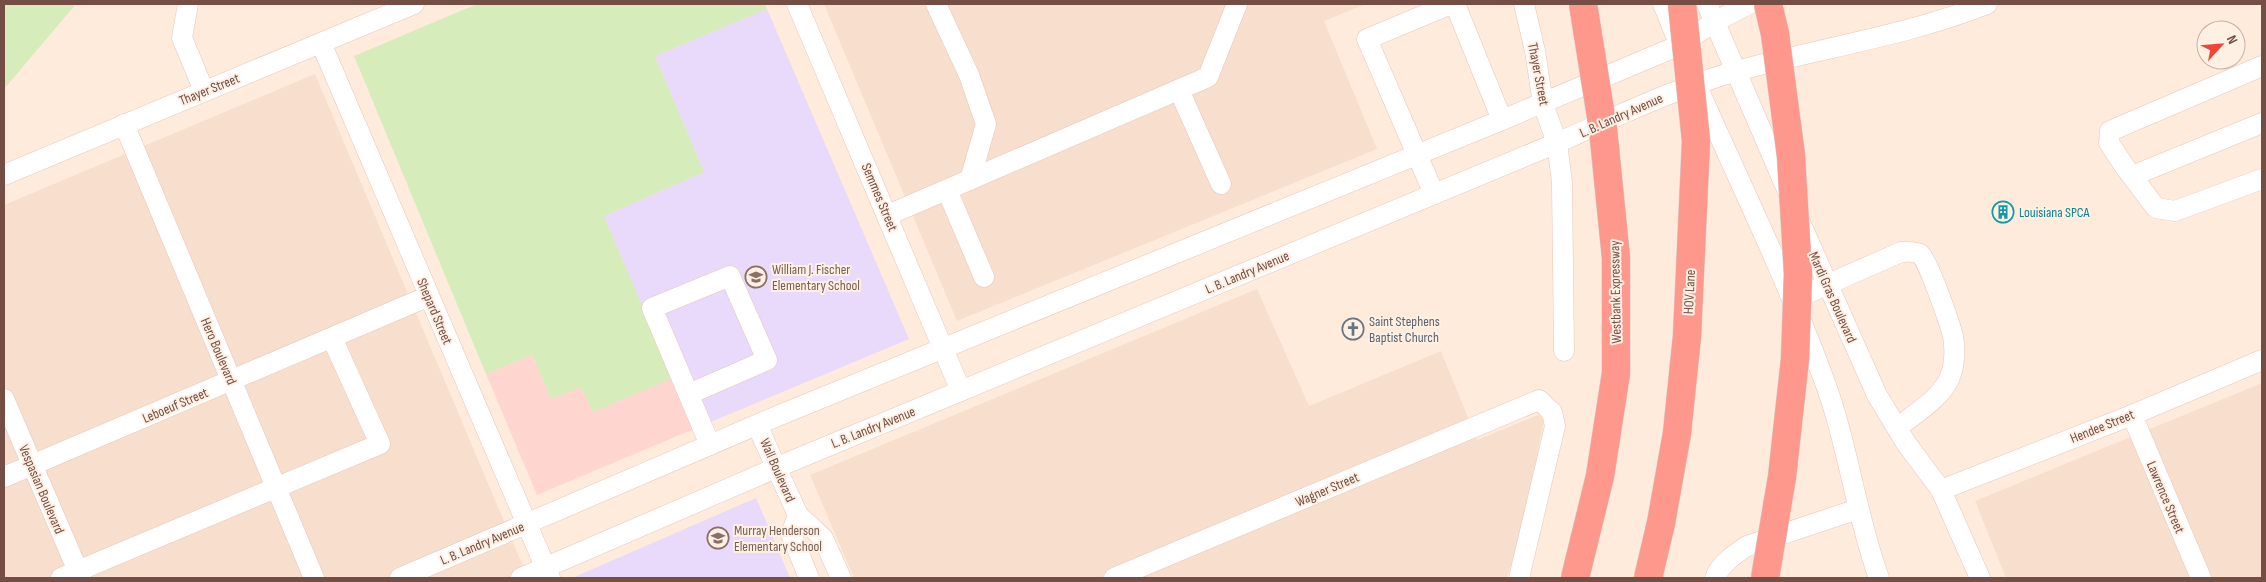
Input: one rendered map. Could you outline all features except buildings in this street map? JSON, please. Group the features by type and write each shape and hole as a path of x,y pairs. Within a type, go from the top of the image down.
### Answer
{"highway":[{"name":"Westbank Expressway","path":"1575,578 1600,476 1616,373 1616,258 1603,130 1583,4"},
{"name":"HOV Lane","path":"1648,578 1661,523 1677,433 1687,326 1696,141 1682,4"},
{"path":"1765,578 1782,477 1795,359 1798,274 1791,156 1768,4"}],"street":[{"path":"188,4 182,38 204,91"},
{"name":"Thayer Street","path":"4,175 414,4"},
{"name":"Semmes Street","path":"796,4 961,391"},
{"path":"936,4 969,75 986,124 970,180"},
{"path":"888,216 1208,77 1237,4"},
{"path":"1434,194 1367,39 1453,4 1502,120"},
{"name":"Thayer Street","path":"1524,4 1543,104 1557,143 1562,182 1564,351"},
{"path":"1663,4 1696,84 1792,300 1823,378 1845,446 1858,509 1879,578"},
{"name":"L. B. Landry Avenue","path":"400,578 757,425 1543,104 1680,46 1710,13 1749,4"},
{"name":"L. B. Landry Avenue","path":"521,578 548,573 777,467 1696,84 1797,55 1910,30 1987,4"},
{"name":"Mardi Gras Boulevard","path":"1710,13 1877,395 1897,428 1941,490 1980,578"},
{"name":"Shepard Street","path":"321,43 548,573"},
{"path":"2262,66 2110,131 2109,143 2156,208 2175,211 2262,179"},
{"path":"1179,90 1221,184"},
{"path":"2132,176 2262,123"},
{"name":"Hero Boulevard","path":"124,124 314,578"},
{"path":"947,190 984,277"},
{"path":"1792,300 1901,252 1911,251 1920,254 1928,265 1953,336 1954,358 1951,375 1941,392 1897,428"},
{"path":"689,394 767,360 730,276 652,308 710,445"},
{"name":"Leboeuf Street","path":"4,477 429,296"},
{"path":"73,576 380,444 332,338"},
{"name":"Hendee Street","path":"1941,490 2132,415 2262,360"},
{"name":"Vespasian Boulevard","path":"4,399 32,465 73,576"},
{"name":"Wagner Street","path":"1114,578 1539,400 1552,412 1555,426 1519,578"},
{"name":"Lawrence Street","path":"2132,415 2201,578"},
{"name":"Wall Boulevard","path":"757,425 798,514 823,538 841,578"},
{"path":"1715,578 1731,557 1747,546 1780,533 1858,509"},
{"name":"Wall Boulevard","path":"798,514 791,534 810,578"}],"shaded area":[{"path":"824,4 1366,4 1324,21 1377,149 957,321"},
{"name":"William J. Fischer Elementary School","path":"767,9 909,339 694,429 604,216 704,172 655,56"},
{"path":"315,74 528,578 4,578 4,205"},
{"path":"1257,289 1309,406 1441,351 1477,440 1538,415 1544,420 1522,530 1507,578 854,578 810,475"},
{"path":"532,355 551,399 581,386 673,378 694,429 537,495 486,374"},
{"path":"2262,383 2262,578 2006,578 1975,501"},
{"name":"Murray Henderson Elementary School","path":"756,498 790,578 572,578"}],"green space":[{"path":"4,4 76,4 4,89"},
{"path":"477,4 765,4 767,9 655,56 704,172 604,216 673,378 593,412 581,387 551,399 532,355 486,374 354,56"}],"place":[{"name":"Louisiana SPCA","path":"2003,212"},
{"name":"William J. Fischer Elementary School","path":"756,277"},
{"name":"Saint Stephens Baptist Church","path":"1353,329"},
{"name":"Murray Henderson Elementary School","path":"718,538"}]}
